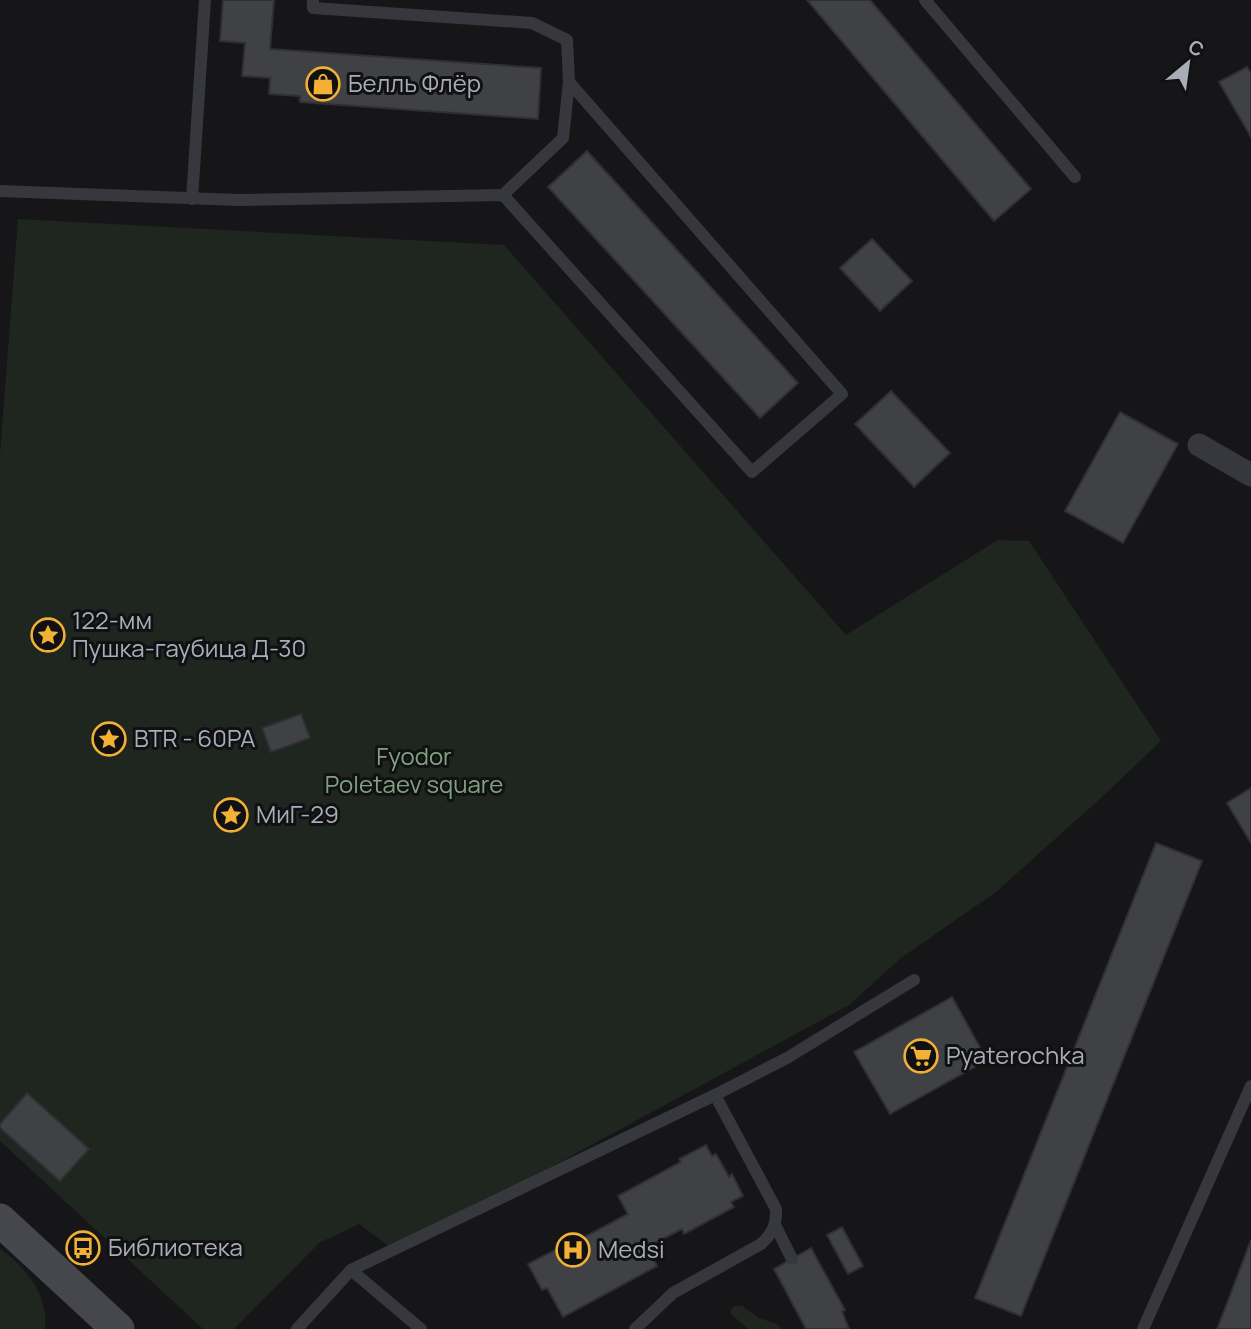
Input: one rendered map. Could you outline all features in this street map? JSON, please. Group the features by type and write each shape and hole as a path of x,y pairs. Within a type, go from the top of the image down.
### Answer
{"main road":[{"path":"0,1220 107,1325"}],"street":[{"path":"1199,445 1251,475"}],"lane":[{"path":"192,199 205,0"},
{"path":"0,191 239,200 503,195 563,138 569,82 567,40 532,23 313,8 313,0"},
{"path":"925,0 1075,177"},
{"path":"503,195 752,472 842,394 569,82"},
{"path":"297,1329 351,1270 715,1096 788,1058 914,981"},
{"path":"1143,1329 1251,1086"},
{"path":"635,1329 663,1301 682,1287 761,1244 775,1226 776,1209 715,1096"},
{"path":"775,1226 792,1259"},
{"path":"351,1270 421,1329"}],"green space":[{"name":"Fyodor Poletaev square","path":"18,219 504,245 846,635 998,540 1029,541 1161,741 996,892 901,958 849,1005 396,1251 359,1224 319,1243 234,1329 203,1329 0,1141 0,454"},
{"path":"0,1249 19,1264 34,1283 43,1305 45,1329 0,1329"},
{"path":"742,1306 782,1329 748,1329 731,1314 731,1309"}],"building":[{"path":"223,0 274,0 270,49 541,68 538,119 300,102 300,96 269,94 270,78 242,76 245,43 220,41"},
{"path":"807,0 870,0 1031,189 994,221"},
{"path":"1247,67 1251,73 1251,137 1219,82"},
{"path":"587,151 798,383 760,418 548,187"},
{"path":"872,239 912,281 880,311 840,268"},
{"path":"891,391 950,453 914,487 855,424"},
{"path":"1120,412 1178,444 1123,543 1065,511"},
{"path":"301,714 310,738 271,752 262,728"},
{"path":"1251,788 1251,843 1227,803"},
{"path":"1156,843 1202,861 1021,1316 975,1298"},
{"name":"Pyaterochka","path":"952,997 987,1060 890,1114 854,1052"},
{"path":"27,1093 89,1149 60,1181 0,1128 0,1124"},
{"path":"706,1145 712,1156 716,1154 729,1177 732,1174 743,1196 731,1202 734,1207 684,1234 682,1229 647,1247 657,1266 563,1317 547,1288 542,1290 528,1264 628,1214 618,1196 681,1162 679,1159"},
{"path":"842,1227 863,1266 848,1274 827,1235"},
{"path":"1251,1240 1251,1329 1217,1329 1226,1306"},
{"path":"811,1248 845,1310 842,1311 849,1329 806,1329 774,1269"}],"place":[{"name":"Белль Флёр","path":"323,84"},
{"name":"122-мм Пушка-гаубица Д-30","path":"48,635"},
{"name":"BTR - 60PA","path":"109,739"},
{"name":"МиГ-29","path":"231,815"},
{"name":"Pyaterochka","path":"921,1056"},
{"name":"Библиотека","path":"83,1248"},
{"name":"Medsi","path":"573,1250"}]}
